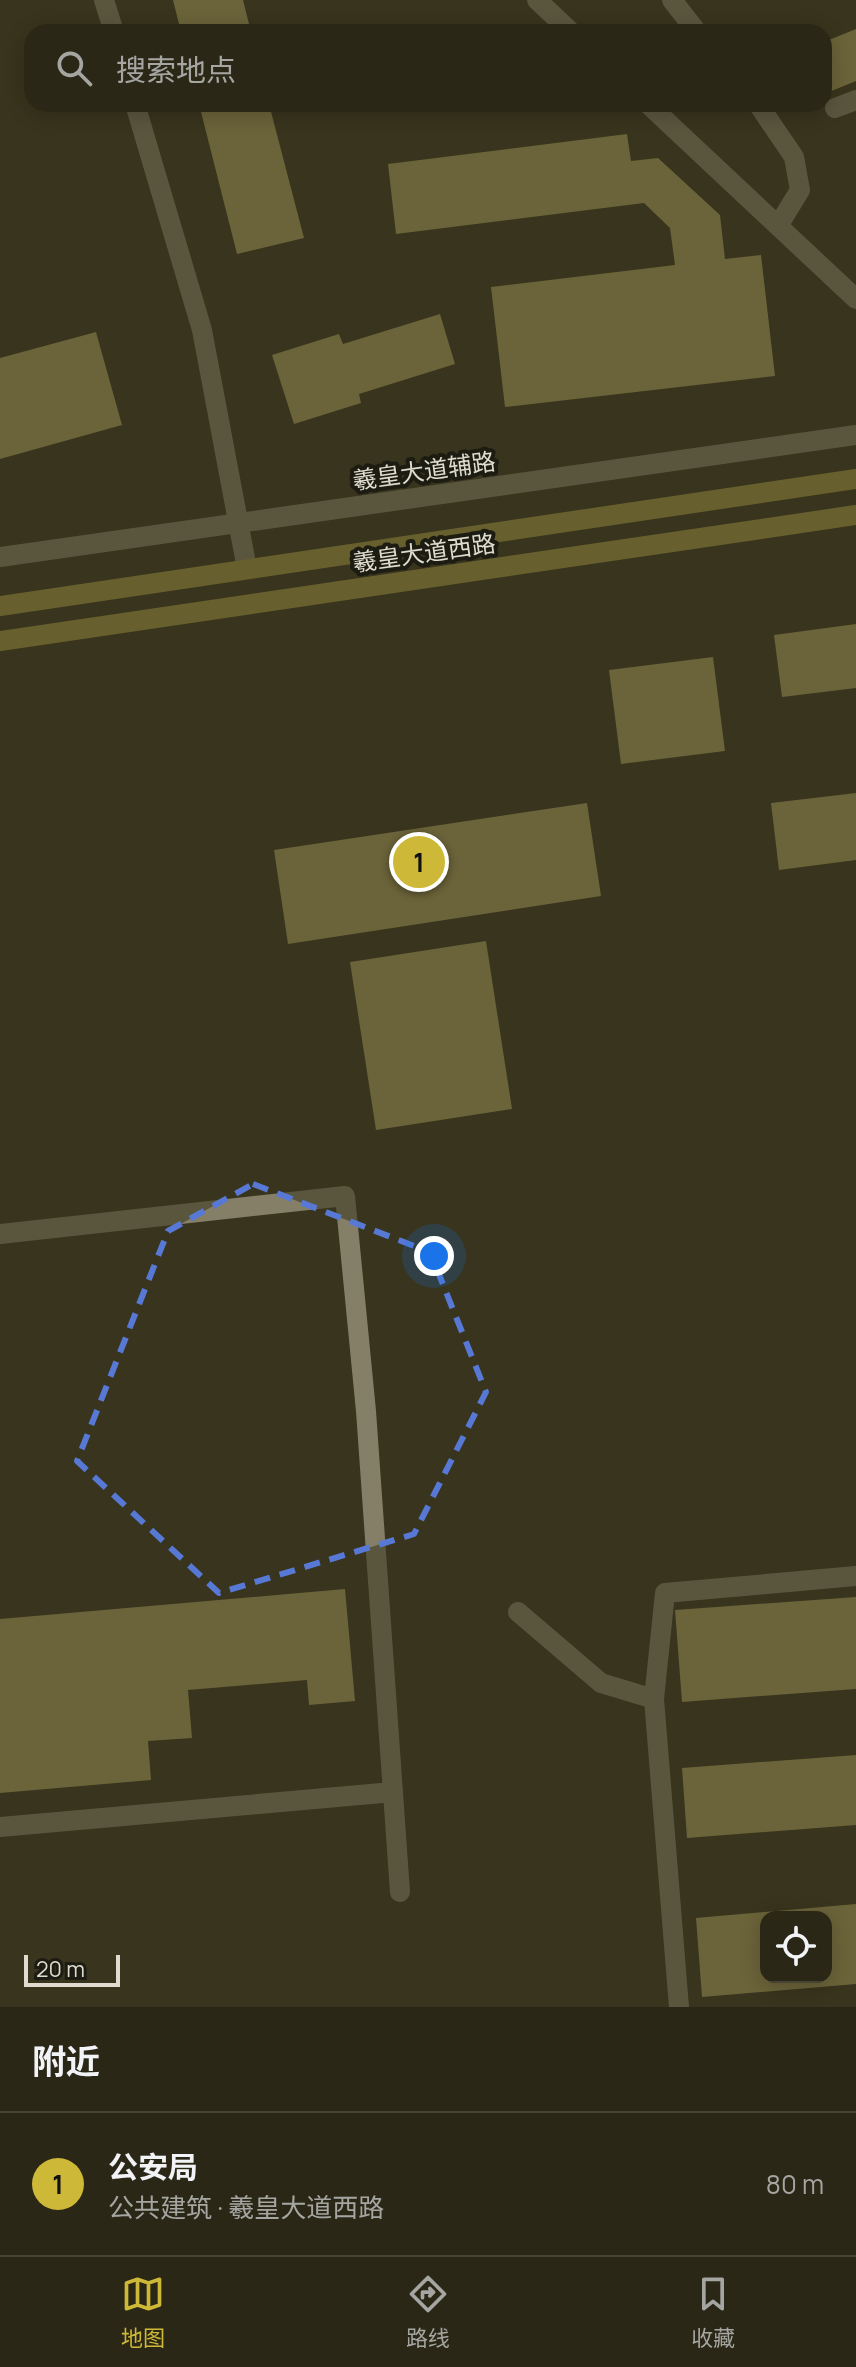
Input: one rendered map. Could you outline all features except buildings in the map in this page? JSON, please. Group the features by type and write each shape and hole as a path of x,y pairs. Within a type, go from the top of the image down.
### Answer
{"main road":[{"name":"羲皇大道西路","path":"0,606 856,479"},
{"name":"羲皇大道西路","path":"0,641 856,515"}],"street":[{"path":"104,0 112,24"},
{"path":"537,0 562,24"},
{"path":"672,0 691,24"},
{"path":"835,108 856,100"},
{"path":"137,112 202,330 247,569"},
{"path":"657,112 856,299"},
{"path":"765,112 794,157 800,190 778,226"},
{"name":"羲皇大道辅路","path":"0,557 856,435"},
{"path":"0,1234 345,1196 366,1411 400,1892"},
{"path":"679,2007 654,1699 665,1593 856,1576"},
{"path":"518,1612 601,1683 654,1699"},
{"path":"0,1827 393,1792"}],"highlighted area":[{"path":"253,1184 430,1252 486,1392 414,1534 219,1593 77,1461 168,1231"}],"place":[{"name":"公安局","path":"419,862"}]}
